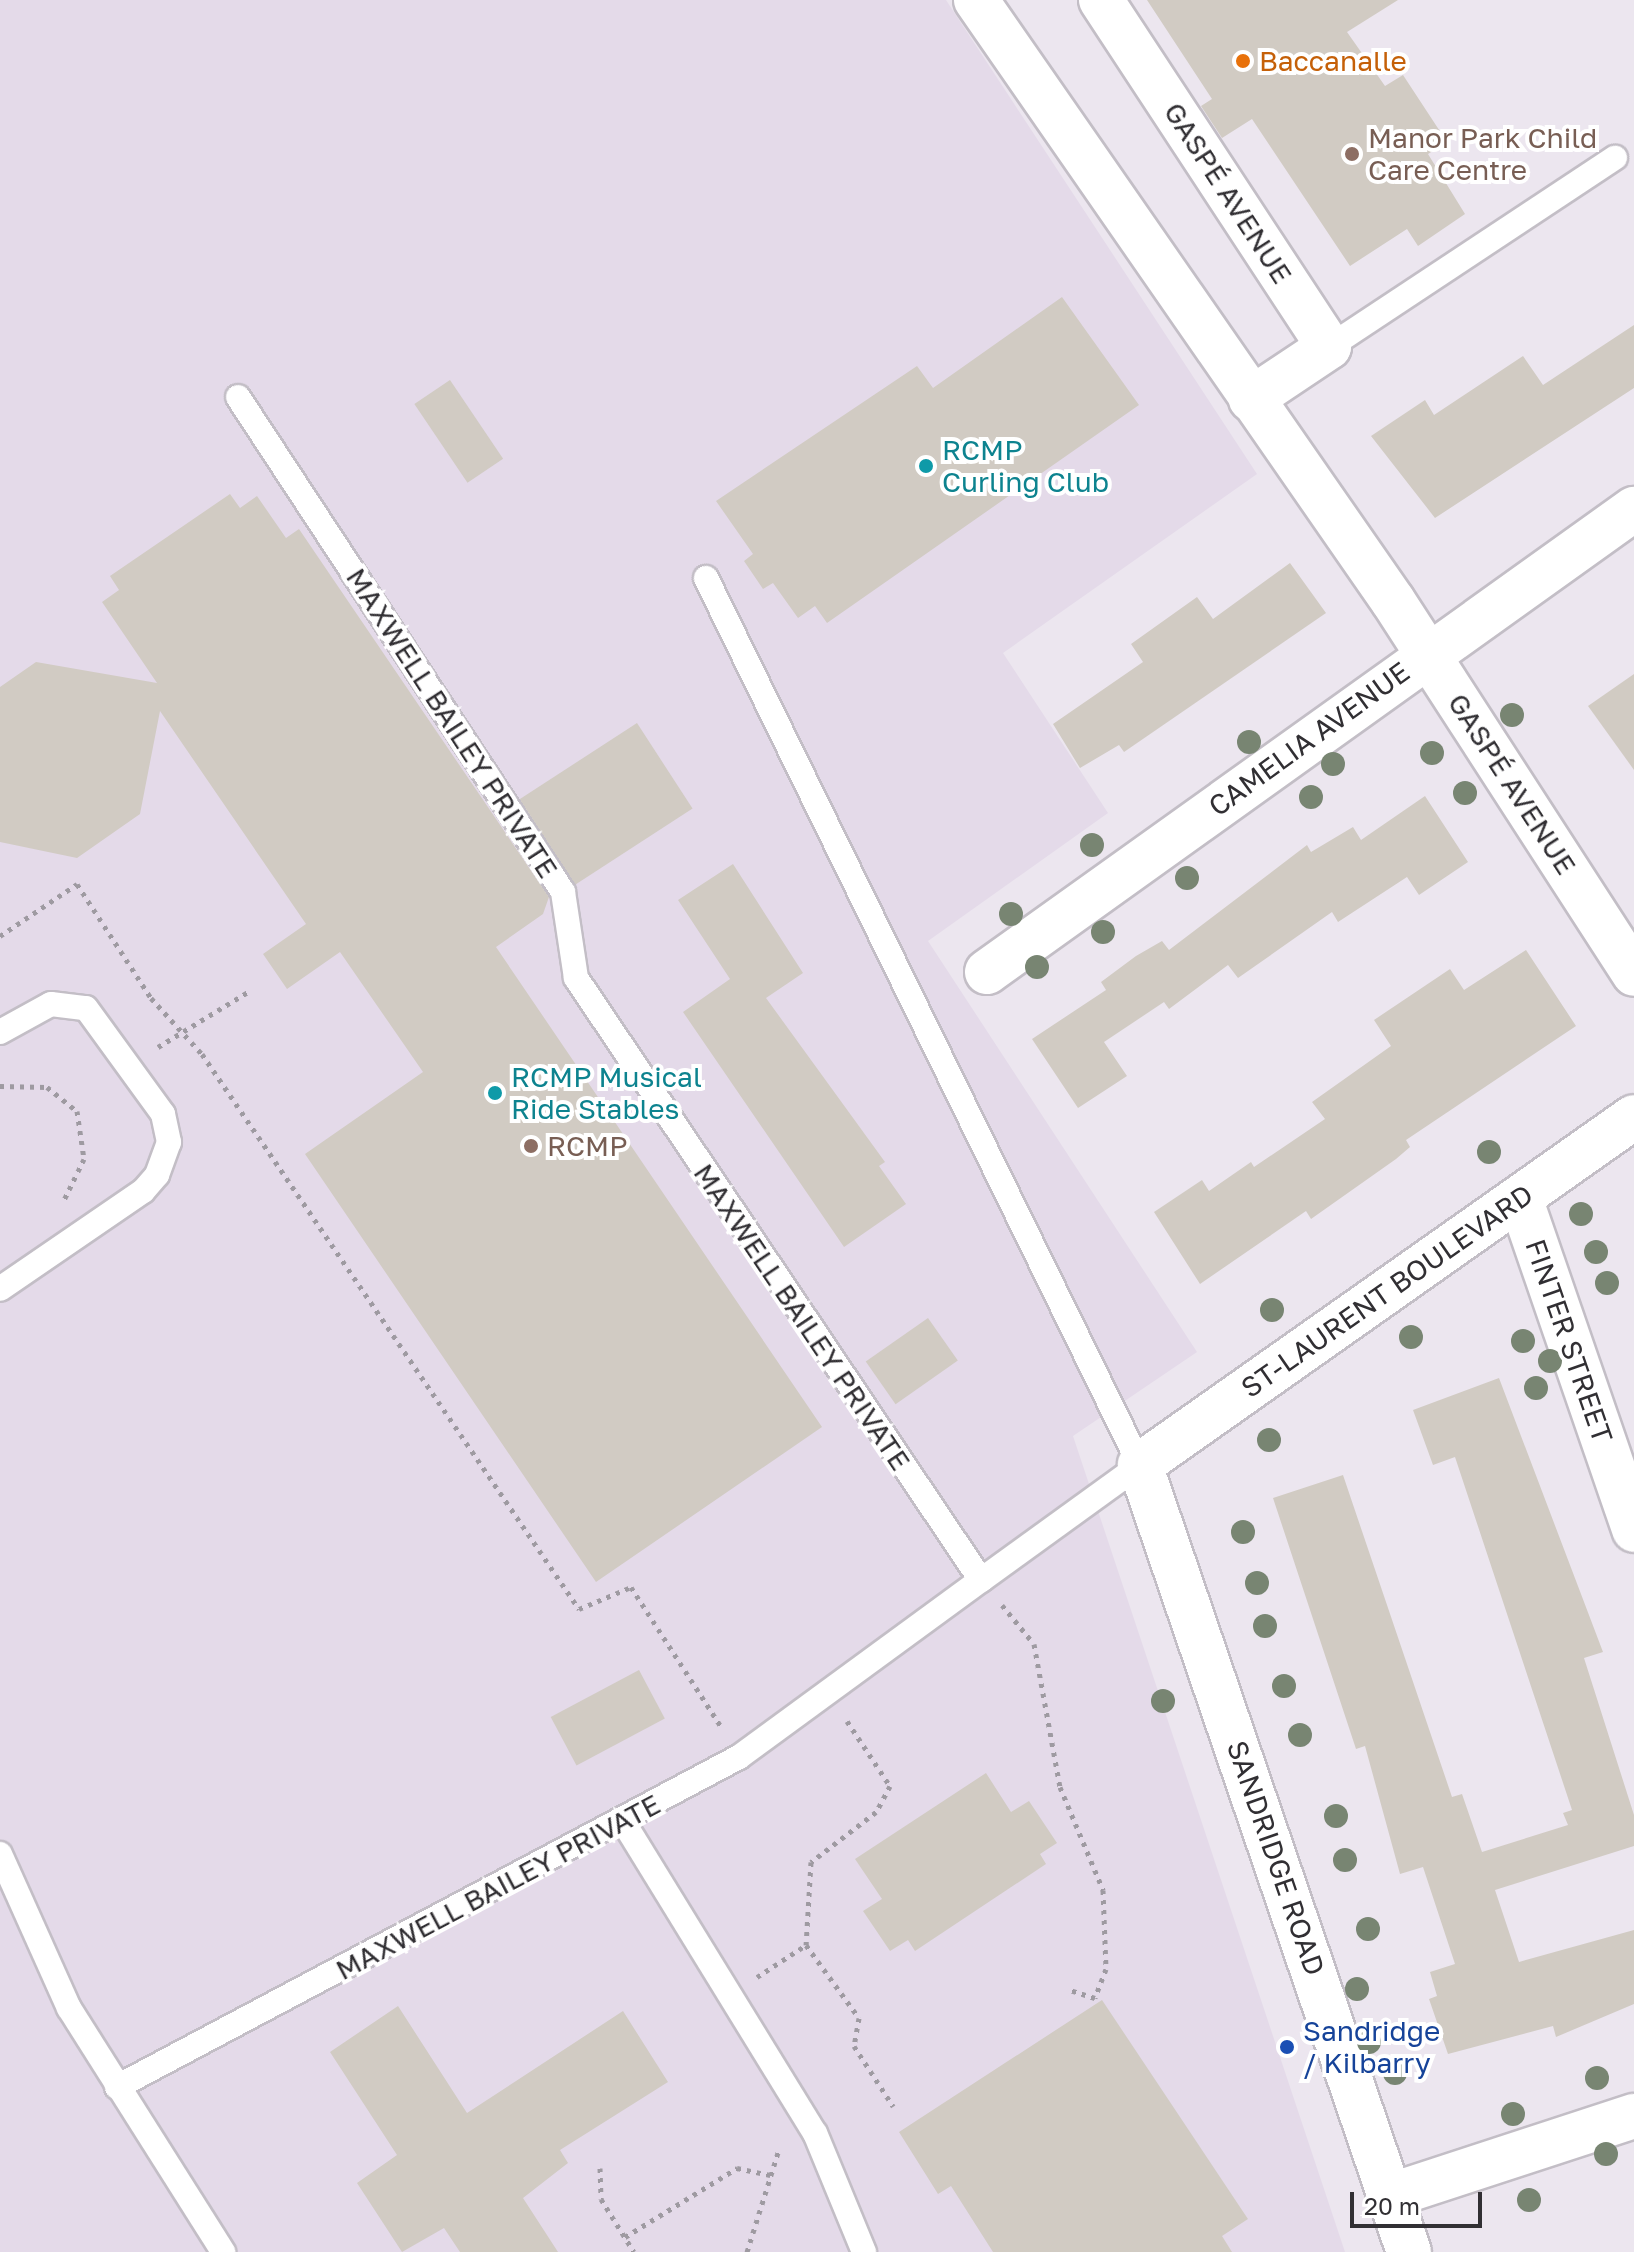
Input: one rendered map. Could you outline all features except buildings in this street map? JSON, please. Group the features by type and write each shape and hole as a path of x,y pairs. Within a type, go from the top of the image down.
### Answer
{"street":[{"name":"GASPÉ AVENUE","path":"976,0 1428,653 1634,974"},
{"name":"GASPÉ AVENUE","path":"1101,0 1329,347"},
{"path":"1251,399 1329,347"},
{"name":"CAMELIA AVENUE","path":"987,972 1428,653 1634,509"},
{"name":"ST-LAURENT BOULEVARD","path":"1140,1465 1634,1117"},
{"name":"FINTER STREET","path":"1520,1198 1634,1530"},
{"name":"SANDRIDGE ROAD","path":"1140,1465 1409,2252"},
{"path":"1392,2195 1634,2116"}],"lane":[{"path":"1329,347 1615,158"},
{"name":"MAXWELL BAILEY PRIVATE","path":"238,397 563,892 576,978 981,1580"},
{"path":"706,578 1140,1465"},
{"path":"0,1032 34,1010 70,1003 105,1027 168,1128 157,1175 0,1289"},
{"name":"MAXWELL BAILEY PRIVATE","path":"117,2087 624,1823 739,1757 831,1696 981,1580 1140,1465"},
{"path":"624,1823 815,2133 864,2252"},
{"path":"0,1854 69,2008 223,2252"}],"path":[{"path":"0,936 77,884 151,998 182,1032 579,1609 631,1587 739,1757"},
{"path":"130,1064 251,990"},
{"path":"0,1086 47,1087 77,1111 84,1159 76,1183 50,1211"},
{"path":"981,1580 1034,1644 1060,1787 1103,1890 1106,1969 1095,1998 1071,1990"},
{"path":"831,1696 890,1786 876,1812 811,1862 806,1945 859,2018 854,2046 893,2106"},
{"path":"730,1995 806,1945"},
{"path":"747,2252 779,2149"},
{"path":"600,2168 601,2199 634,2252"},
{"path":"625,2237 737,2168 770,2175"}],"shaded area":[{"name":"RCMP","path":"0,0 946,0 1257,474 1003,653 1108,813 928,941 1197,1352 1073,1436 1345,2252 0,2252"}],"place":[{"name":"Baccanalle","path":"1243,61"},
{"name":"Manor Park Child Care Centre","path":"1352,154"},
{"name":"RCMP Curling Club","path":"926,466"},
{"name":"RCMP Musical Ride Stables","path":"495,1093"},
{"name":"RCMP","path":"531,1146"},
{"name":"Sandridge / Kilbarry","path":"1287,2047"}]}
